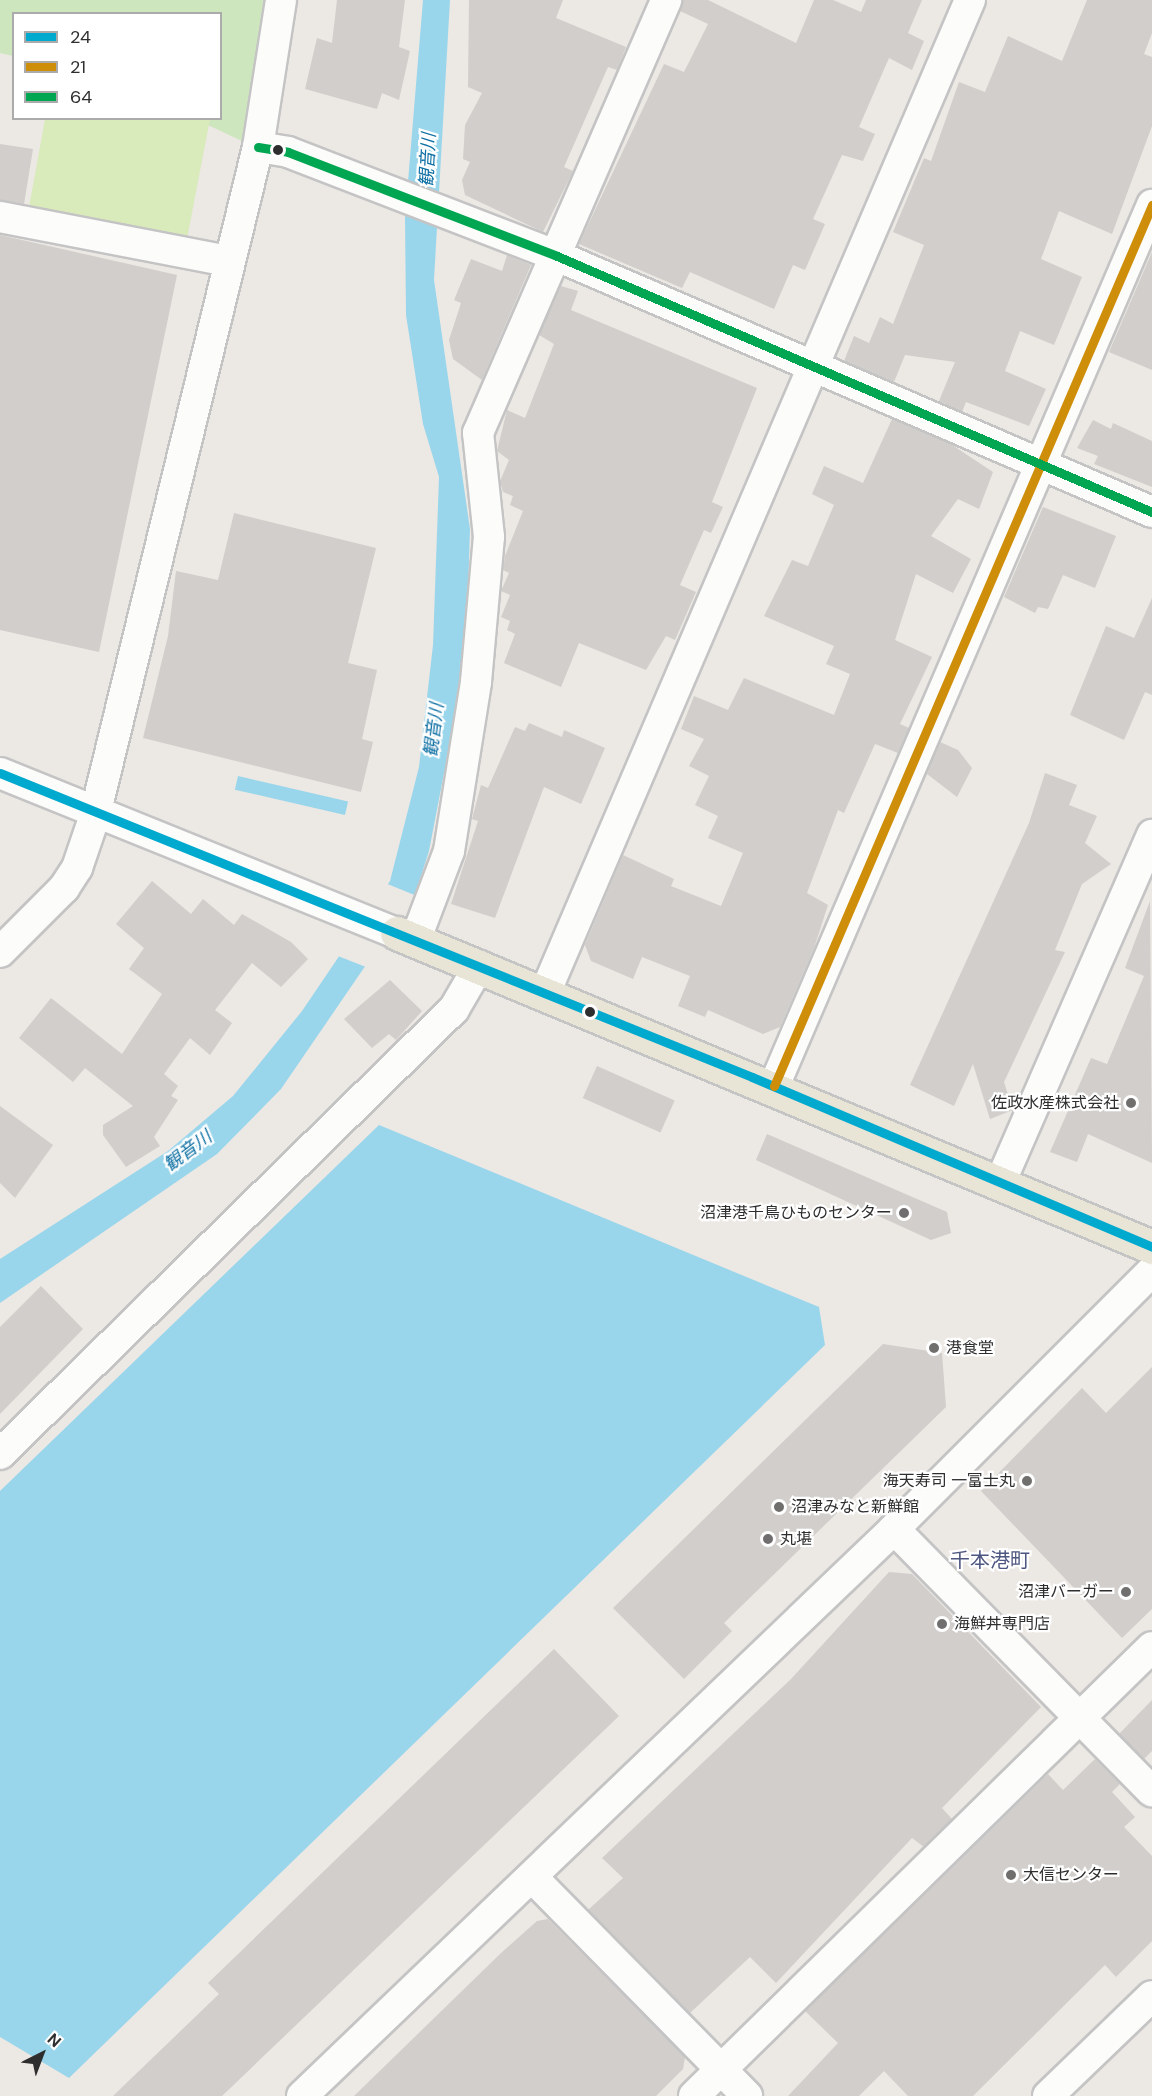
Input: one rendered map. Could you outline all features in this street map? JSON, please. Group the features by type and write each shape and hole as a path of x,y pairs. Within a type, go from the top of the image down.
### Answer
{"main road":[{"path":"406,937 774,1086 1152,1247"}],"street":[{"path":"0,952 71,878 95,815 258,147 281,0"},
{"path":"0,774 95,815 406,937 449,851 476,682 489,537 477,433 557,256 666,0"},
{"path":"545,993 970,0"},
{"path":"258,147 288,152 445,215 557,256 1152,512"},
{"path":"774,1086 1152,205"},
{"path":"0,217 229,261"},
{"path":"1000,1183 1152,835"},
{"path":"0,1454 454,1009 479,966"},
{"path":"302,2096 894,1529 1152,1271"},
{"path":"894,1529 1081,1717 1152,1792"},
{"path":"694,2096 1152,1647"},
{"path":"532,1877 747,2096"},
{"path":"1048,2096 1152,1996"}],"green space":[{"path":"0,0 267,0 244,142 208,125 210,120 222,120 222,12 12,12 12,56 0,53"},
{"path":"45,120 210,120 186,244 28,213"}],"water":[{"name":"観音川","path":"423,0 450,0 434,280 470,529 466,659 429,851 416,892 281,1089 217,1154 0,1303 0,1259 168,1151 233,1096 302,1011 390,881 419,767 433,645 439,477 423,424 406,315 405,218"},
{"path":"238,776 348,801 345,815 235,790"},
{"path":"379,1125 819,1307 825,1345 69,2078 0,2037 0,1491"}],"pier":[{"path":"385,883 417,896 371,969 338,956"}],"building":[{"path":"337,0 405,0 399,47 410,51 399,100 382,93 377,109 305,89 317,38 332,43"},
{"path":"469,0 563,0 556,18 626,47 617,70 608,67 564,167 573,171 543,232 465,195 462,180 470,162 463,159 465,125 482,93 468,87"},
{"path":"683,0 708,0 796,43 814,0 833,0 861,12 866,0 922,0 908,33 924,41 912,70 889,58 859,127 875,134 863,161 842,155 813,219 825,224 805,270 793,265 774,309 690,272 682,288 579,244 664,64 684,72 708,24 680,11"},
{"path":"1087,0 1152,0 1152,33 1144,54 1152,57 1152,126 1112,234 1059,211 1041,259 1082,277 1054,345 1020,331 1005,371 1046,389 1029,426 966,402 962,412 939,401 955,362 905,355 894,382 844,361 854,336 869,343 880,317 893,324 924,245 893,232 924,158 931,161 959,82 985,92 1008,36 1062,61"},
{"path":"0,144 33,149 24,204 0,200"},
{"path":"0,235 177,275 99,652 0,630"},
{"path":"1152,252 1152,370 1109,352"},
{"path":"507,255 531,265 482,380 453,359 449,340 461,303 454,300 471,259 502,271"},
{"path":"561,286 578,291 571,310 757,388 712,502 723,507 711,533 704,530 680,585 696,592 675,640 666,636 646,670 579,643 561,687 504,663 515,634 507,630 510,621 501,617 510,595 501,591 509,573 503,570 505,556 523,511 510,505 513,496 503,492 500,481 509,460 497,451 507,410 525,418 554,344 539,335"},
{"path":"892,419 949,443 993,472 979,509 958,499 931,536 971,559 953,593 916,574 895,640 932,657 900,724 909,728 898,753 875,744 844,813 838,810 807,893 828,905 814,948 780,1027 763,1034 708,1010 705,1017 678,1006 690,976 642,957 633,979 591,961 585,945 623,855 674,879 671,886 721,906 743,853 708,838 718,816 695,805 709,776 689,766 704,739 681,729 694,696 728,710 744,678 834,715 850,674 826,664 834,646 764,616 792,560 808,566 834,505 812,494 824,466 863,483"},
{"path":"1093,420 1111,429 1113,423 1152,441 1152,487 1094,464 1098,456 1077,448"},
{"path":"1043,507 1116,536 1095,588 1063,575 1048,609 1038,607 1035,613 1004,597"},
{"path":"234,513 376,548 348,663 377,670 362,739 373,742 361,792 143,738 168,636 176,571 218,580"},
{"path":"1152,598 1152,695 1145,692 1124,740 1070,715 1106,626 1134,638"},
{"path":"529,723 562,737 564,730 605,748 581,804 544,787 495,918 451,904 478,821 472,819 481,785 488,788 515,727 525,731"},
{"path":"940,742 958,750 972,768 957,797 927,774"},
{"path":"1045,773 1077,785 1069,805 1097,816 1085,843 1111,864 1082,884 1055,950 1065,952 1004,1082 1013,1110 990,1119 973,1064 954,1106 910,1085 1029,823"},
{"path":"152,881 191,914 203,899 234,925 242,914 291,942 308,959 281,987 252,963 215,1010 232,1023 210,1055 190,1038 164,1074 178,1086 171,1096 178,1100 154,1137 160,1146 126,1167 103,1135 103,1125 133,1106 85,1068 73,1082 19,1038 51,998 122,1054 162,994 129,969 144,948 116,924"},
{"path":"1150,901 1152,1163 1088,1134 1077,1162 1050,1152 1091,1058 1107,1064 1144,976 1125,968"},
{"path":"390,980 422,1011 396,1040 389,1034 372,1048 344,1019"},
{"path":"597,1066 675,1101 660,1133 583,1098"},
{"path":"0,1106 53,1145 15,1198 0,1183"},
{"path":"767,1134 947,1212 951,1233 931,1240 756,1160"},
{"path":"41,1286 83,1329 0,1414 0,1327"},
{"name":"沼津みなと新鮮館","path":"883,1344 942,1353 946,1407 724,1623 732,1631 684,1679 613,1608"},
{"path":"1152,1367 1152,1609 1122,1638 981,1491 1082,1388 1106,1413"},
{"path":"889,1572 912,1574 1041,1707 942,1808 952,1819 924,1847 912,1838 776,1983 750,1957 690,2013 588,1910 623,1878 602,1858 791,1679"},
{"path":"554,1649 619,1716 222,2096 113,2096 219,1994 208,1983"},
{"path":"1152,1700 1152,1751 1144,1759 1119,1734"},
{"path":"1095,1759 1120,1784 1112,1792 1135,1817 1124,1827 1152,1856 1152,1941 1116,1977 1105,1965 973,2096 908,2096 884,2071 859,2096 788,2096 838,2043 805,2011 1048,1774 1063,1790"},
{"path":"548,1919 685,2057 683,2069 656,2096 354,2096 500,1954 537,1921"}],"transit line":[{"name":"64","path":"258,147 288,152 557,256 1152,512"},
{"name":"21","path":"774,1086 1152,205"},
{"name":"24","path":"0,773 752,1077 1152,1247"}],"place":[{"name":"佐政水産株式会社","path":"1131,1103"},
{"name":"沼津港千鳥ひものセンター","path":"904,1213"},
{"name":"港食堂","path":"934,1348"},
{"name":"海天寿司 一富士丸","path":"1027,1481"},
{"name":"沼津みなと新鮮館","path":"779,1507"},
{"name":"丸堪","path":"768,1539"},
{"name":"沼津バーガー","path":"1126,1592"},
{"name":"海鮮丼専門店","path":"942,1624"},
{"name":"大信センター","path":"1011,1875"}],"district":[{"name":"千本港町","path":"990,1560"}]}
